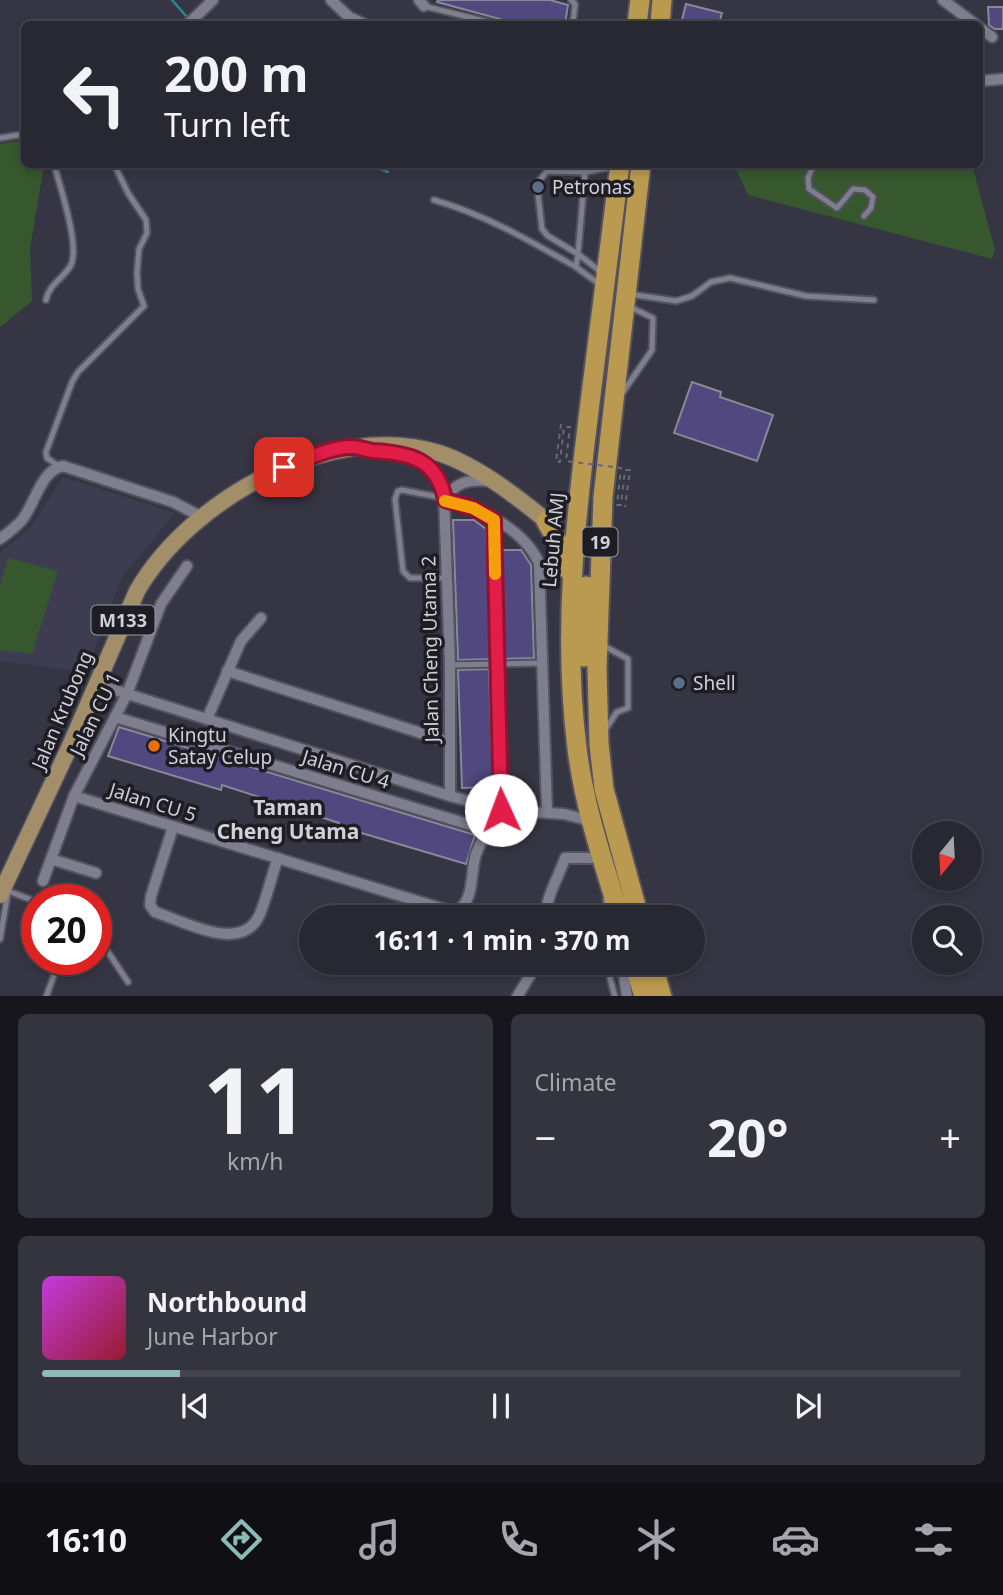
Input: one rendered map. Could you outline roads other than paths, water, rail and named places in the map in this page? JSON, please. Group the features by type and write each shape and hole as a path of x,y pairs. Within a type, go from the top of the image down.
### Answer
{"highway":[{"path":"660,21 662,1"},
{"name":"Lebuh AMJ","path":"614,905 591,821 576,738 569,649 573,544 620,168"},
{"name":"19","path":"636,905 604,789 599,744 597,635 603,498 640,168"},
{"path":"603,498 593,523 573,544 583,554 587,567 583,621 587,706 604,789"},
{"path":"546,520 561,523 570,519 578,506"},
{"path":"546,520 559,544 567,568 570,612"},
{"path":"638,975 644,996"},
{"path":"656,975 662,996"}],"main road":[{"name":"Jalan Krubong","path":"4,893 11,872 142,583 171,546 201,517 252,484 284,467 354,446 394,445 426,450 455,460 492,482 546,520 573,544"}],"street":[{"path":"191,21 213,0"},
{"path":"331,0 349,17 358,21"},
{"path":"943,0 971,21"},
{"path":"983,30 992,37"},
{"path":"983,82 1003,79"},
{"path":"354,446 369,451 398,452 418,460 439,480 444,499"},
{"path":"0,539 22,520 48,475 60,467 118,482 173,502 201,517"},
{"path":"444,499 457,484 474,480 492,482"},
{"path":"444,499 473,508 526,541 539,562 547,812"},
{"name":"Jalan Cheng Utama 2","path":"444,499 450,665 450,796"},
{"name":"Jalan CU 1","path":"43,881 74,796 127,694 161,604 187,566"},
{"path":"207,719 246,633 261,618"},
{"path":"227,671 449,742"},
{"path":"96,684 450,796 501,810 547,812 591,821"},
{"name":"Jalan CU 4","path":"115,717 487,830"},
{"name":"Jalan CU 5","path":"74,796 450,911 462,908 468,897 476,856 487,830"},
{"path":"487,830 501,810"},
{"path":"173,827 150,896 150,905 155,912 214,933 240,934 258,918 278,858"},
{"path":"546,905 565,858 605,866"},
{"path":"51,859 96,873"},
{"path":"517,996 530,975"},
{"path":"624,975 627,996"}],"lane":[{"path":"571,0 575,4 573,21"},
{"path":"422,3 485,21"},
{"path":"0,138 21,134"},
{"path":"46,300 51,287 70,266 74,256 74,244 55,168"},
{"path":"60,467 47,458 46,452 72,382 78,372 144,306 138,289 137,273 139,249 147,233 146,220 116,168"},
{"path":"605,168 585,172 547,171 540,180 538,194 542,229 548,236 579,254 606,282"},
{"path":"812,168 808,178 809,189 837,208 853,190 865,190 873,197 871,208 864,216"},
{"path":"576,267 585,172"},
{"path":"434,200 466,209 494,222 606,282"},
{"path":"625,299 676,302 692,296 711,282 730,278 806,296 874,300"},
{"path":"612,407 652,350 653,318 625,299"},
{"path":"444,499 402,490 398,491 395,499 403,571 410,578 447,578"},
{"path":"494,520 501,810"},
{"path":"597,635 606,648 628,659 628,708 617,712 599,744"},
{"path":"450,665 542,663"},
{"path":"0,939 4,893 21,898"},
{"path":"112,958 128,982"},
{"path":"46,996 54,975"},
{"path":"610,975 615,996"}],"waterway":[{"path":"172,0 187,17"},
{"path":"378,168 388,172"}],"place":[{"name":"Petronas","path":"538,187"},
{"name":"Shell","path":"679,683"},
{"name":"Kingtu Satay Celup","path":"154,746"}],"district":[{"name":"Taman Cheng Utama","path":"288,819"}]}
